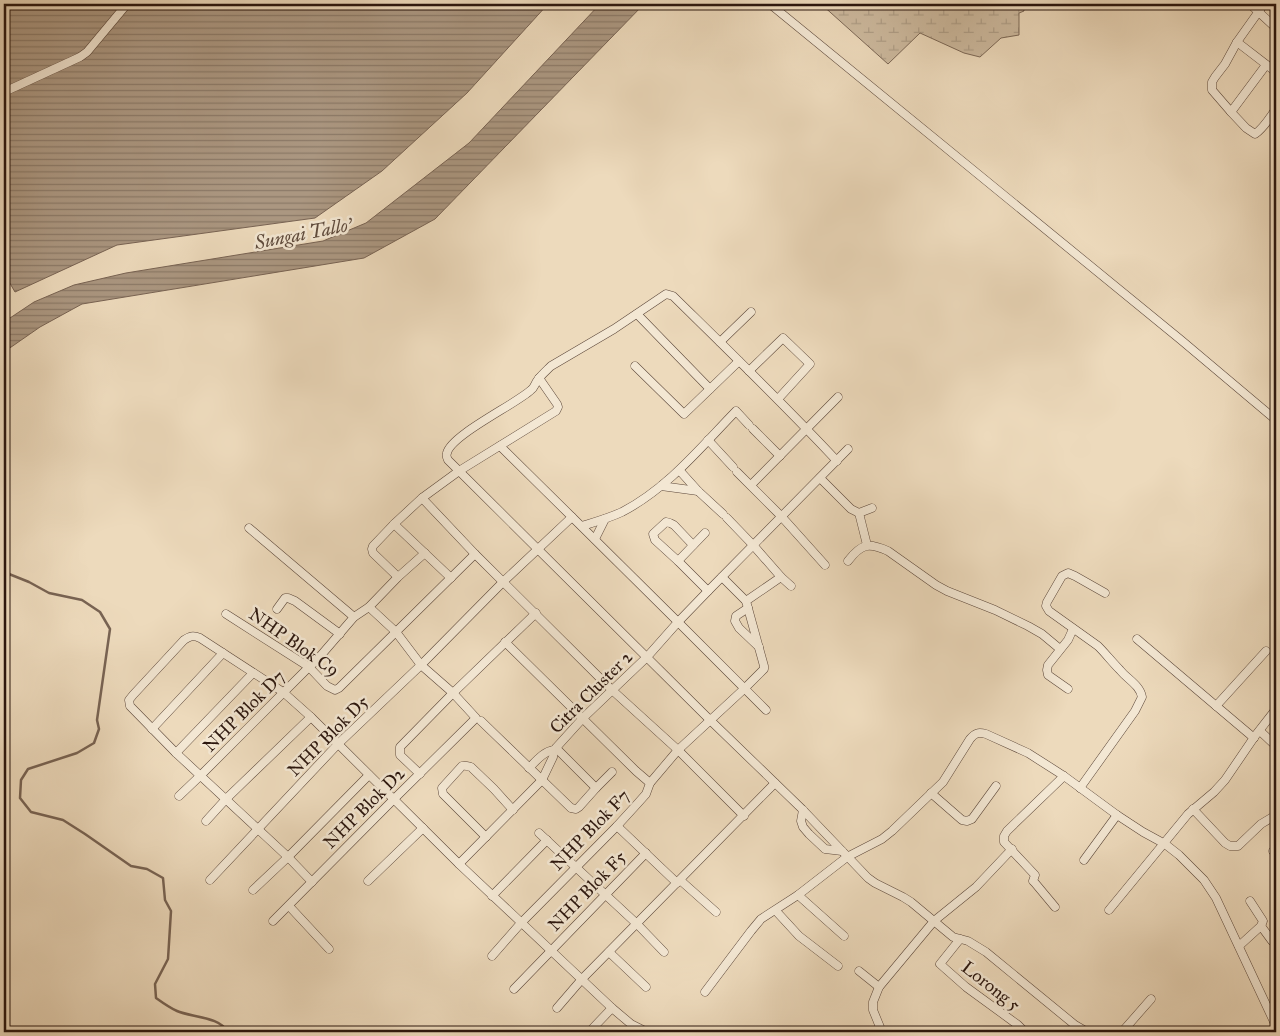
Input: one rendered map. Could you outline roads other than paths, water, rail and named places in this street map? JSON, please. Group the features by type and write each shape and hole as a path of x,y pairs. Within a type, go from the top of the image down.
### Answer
{"street":[{"path":"4,92 87,52 127,4"},
{"path":"770,4 1276,420"},
{"path":"1250,4 1276,28"},
{"path":"1264,4 1237,42 1211,86 1214,93 1231,112 1246,128 1255,134 1263,127 1276,109"},
{"path":"1237,42 1276,72"},
{"path":"1231,112 1266,65"},
{"path":"837,461 740,361 669,294 664,294 637,314 551,366 539,378 530,392 491,416 458,440 447,452 448,460 875,883 903,897 953,937 972,943 986,952 1075,1025 1088,1032"},
{"path":"720,342 752,312"},
{"path":"637,314 710,389"},
{"path":"749,371 783,338 810,364 778,399"},
{"path":"635,366 687,416 710,389 740,361"},
{"path":"398,577 373,553 373,546 425,496 459,471 556,411 557,404 539,378"},
{"path":"751,485 838,397"},
{"path":"582,526 621,512 654,492 680,471 736,411 780,456"},
{"path":"708,440 825,565"},
{"path":"500,446 766,710"},
{"name":"Citra Cluster 2","path":"460,864 542,780 555,749 583,718 647,657 678,622 848,449"},
{"path":"680,471 791,586"},
{"path":"820,478 851,509 859,512 872,508"},
{"path":"661,486 698,490"},
{"path":"425,496 475,554 612,690 678,750 744,816"},
{"path":"859,512 867,545"},
{"name":"NHP Blok D5","path":"210,880 338,744 572,517"},
{"path":"595,539 605,519"},
{"path":"694,545 670,523 666,522 653,534 654,540 708,591"},
{"path":"394,524 451,578"},
{"path":"249,528 354,617"},
{"path":"678,561 705,533"},
{"path":"848,561 856,551 867,545 881,548 946,591 1028,626 1042,634 1060,649"},
{"name":"NHP Blok D7","path":"179,796 308,666 320,657 354,617 369,607 425,553"},
{"path":"396,632 475,554"},
{"path":"1080,788 1135,711 1142,697 1139,689 1120,671 1106,653 1049,611 1046,606 1062,576 1065,574 1071,574 1105,593"},
{"path":"650,783 678,750 764,669 747,604 722,577"},
{"path":"759,647 734,621 747,604 781,577"},
{"path":"278,609 288,598 295,601 340,634"},
{"path":"369,607 396,632 422,664 571,808 579,807 612,772"},
{"path":"420,774 400,754 400,747 536,613"},
{"name":"NHP Blok C9","path":"226,614 308,666 335,690 396,632"},
{"path":"1068,689 1048,675 1047,670 1048,665 1068,640 1073,629"},
{"path":"312,882 288,857 176,753 130,706 129,700 132,695 190,636 200,638 283,692 492,896 612,1008 631,1024 647,1032"},
{"path":"1137,638 1254,738"},
{"name":"NHP Blok F7","path":"492,956 521,923 617,826 646,794 650,783 636,772 505,642"},
{"path":"1216,706 1266,651"},
{"path":"152,728 223,653"},
{"path":"176,753 253,673"},
{"path":"1109,910 1193,809 1214,792 1224,780 1276,709"},
{"name":"NHP Blok D5","path":"206,820 310,717"},
{"name":"NHP Blok D2","path":"273,921 393,800 479,720"},
{"path":"1260,731 1276,746"},
{"path":"705,992 764,917 798,895 844,854 882,839 892,831 943,782 970,739 977,732 986,734 1028,753 1064,776 1117,815 1165,844 1204,880 1210,888 1239,946 1276,1026"},
{"name":"Citra Cluster 2","path":"528,768 549,751 555,749"},
{"name":"Citra Cluster 2","path":"555,749 596,788"},
{"path":"486,837 443,794 442,788 462,766 465,765 471,768 513,810"},
{"path":"253,890 368,775"},
{"path":"1056,906 1034,882 1035,875 1004,842 1004,836 1007,830 1064,776"},
{"path":"557,1008 582,979 775,783"},
{"path":"931,793 964,821 972,819 996,786"},
{"path":"1193,809 1225,843 1234,847 1238,846 1261,824 1276,815"},
{"path":"802,810 801,821 809,834 825,849 844,854"},
{"path":"1084,860 1117,815"},
{"path":"617,826 678,881 716,912"},
{"path":"368,881 422,828"},
{"path":"539,833 637,924 664,952"},
{"path":"492,896 547,840"},
{"path":"882,1032 873,1010 873,1002 879,987 934,921 976,887 1012,849"},
{"name":"NHP Blok F5","path":"514,989 646,853"},
{"path":"798,895 844,936"},
{"path":"1239,946 1263,923 1263,920 1250,901"},
{"path":"289,906 329,949"},
{"path":"776,911 799,936 838,966"},
{"path":"1261,926 1272,941"},
{"name":"Lorong 5","path":"960,939 940,964 966,987 1025,1032"},
{"path":"609,952 646,986"},
{"path":"859,972 879,987"},
{"path":"1122,1032 1151,999"},
{"path":"591,1030 612,1008"}],"waterway":[{"path":"4,572 29,582 49,593 82,600 100,612 110,629 97,720 99,729 94,743 77,753 28,769 21,780 20,798 31,812 63,820 131,866 147,869 163,878 165,900 171,911 168,959 155,984 156,998 177,1011 219,1023 227,1032"}],"water label":[{"name":"Sungai Tallo'","path":"303,233"}]}
